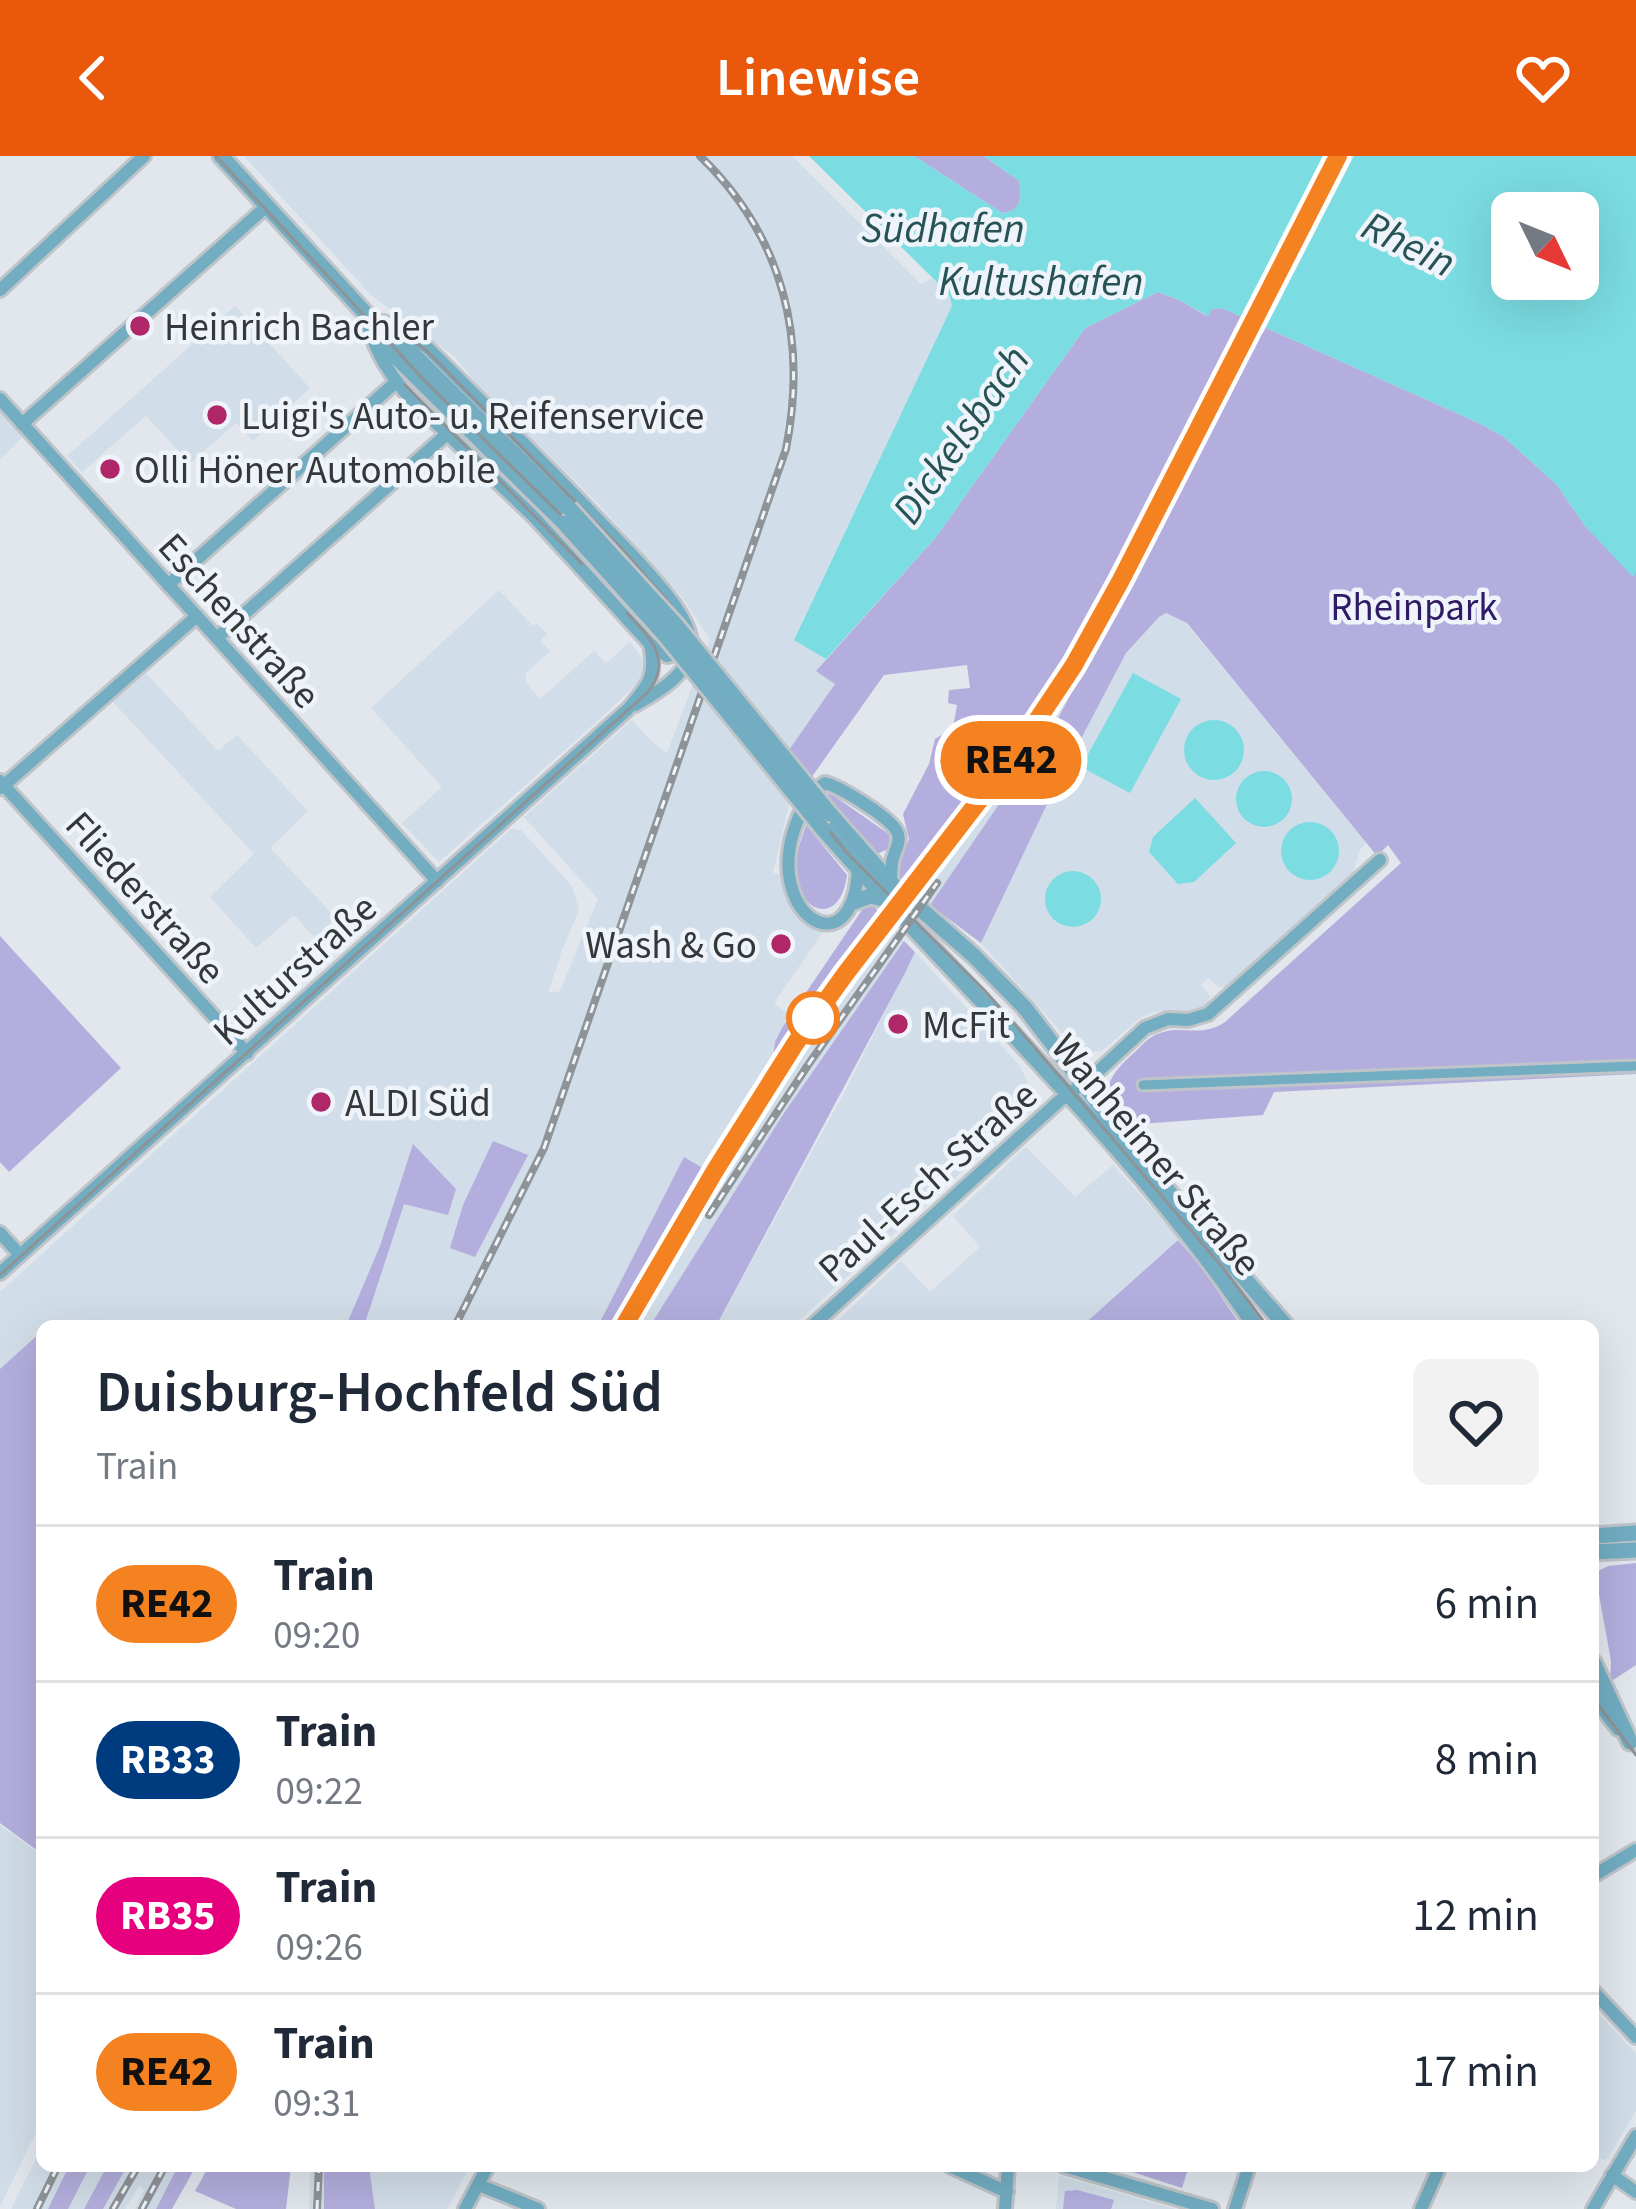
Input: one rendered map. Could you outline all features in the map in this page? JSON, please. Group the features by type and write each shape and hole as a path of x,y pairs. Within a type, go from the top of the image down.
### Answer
{"street":[{"path":"0,290 144,156"},
{"name":"Wanheimer Straße","path":"221,156 366,314 398,338 675,624 826,822 1205,1253 1251,1320"},
{"path":"22,424 267,206"},
{"name":"Wanheimer Straße","path":"366,314 374,346 396,382 533,515 650,644"},
{"name":"Wanheimer Straße","path":"366,314 406,332 429,349 488,406 660,588 683,619 691,642"},
{"path":"168,585 396,382"},
{"name":"Eschenstraße","path":"0,399 437,881"},
{"path":"218,638 448,433"},
{"path":"1,785 197,616"},
{"path":"650,644 673,657 691,642"},
{"path":"628,710 679,674 689,658 691,642"},
{"path":"628,710 652,676 650,644"},
{"name":"Kulturstraße","path":"0,1273 628,710"},
{"path":"854,902 888,891 899,837 890,824 838,786 825,783 818,787 798,817 789,845 789,884 806,914 821,923 838,921 854,902 864,865 894,853"},
{"name":"Fliederstraße","path":"1,785 247,1053"},
{"name":"Paul-Esch-Straße","path":"819,1320 1145,1028 1208,1014 1380,860"},
{"name":"Wanheimer Straße","path":"888,891 961,944 1002,984 1047,1034 1160,1182 1281,1320"},
{"path":"1143,1085 1636,1066"},
{"path":"0,1233 20,1255"},
{"path":"1599,1536 1636,1534"},
{"path":"1599,1552 1636,1550"},
{"path":"1599,1673 1633,1746"},
{"path":"1599,1690 1620,1716"},
{"path":"1599,1703 1633,1746"},
{"path":"1599,1872 1636,1850"},
{"path":"1599,1997 1636,2037"},
{"path":"1593,2209 1636,2136"},
{"path":"465,2209 485,2172"},
{"path":"963,2172 1007,2192"},
{"path":"1005,2209 1008,2172"},
{"path":"1085,2172 1212,2209"},
{"path":"1235,2209 1247,2172"},
{"path":"1421,2209 1437,2172"},
{"path":"1612,2175 1636,2192"},
{"path":"479,2185 538,2209"}],"shaded area":[{"path":"244,156 792,156 921,284 932,278 949,294 952,306 794,639 826,659 816,671 836,684 849,687 999,528 1067,491 1099,480 1148,473 1204,474 1257,485 1458,574 1585,620 1623,627 1636,635 1636,644 1493,599 1246,493 1163,482 1108,490 1057,506 983,553 888,655 838,722 789,804 773,873 779,874 791,905 823,932 774,1003 789,1015 775,1042 772,1068 883,915 904,941 784,1113 654,1320 621,1320 710,1174 684,1157 601,1320 36,1320 36,1336 0,1369 0,1292 511,829 521,830 572,886 579,910 548,993 560,991 598,899 524,817 632,720 667,753 710,639 680,595 601,507 454,356 371,295"},
{"path":"235,306 310,388 253,441 236,423 190,463 146,416 82,472 67,456"},
{"path":"0,405 26,433 0,460"},
{"path":"1117,577 1130,584 1085,672 930,905 908,886 1043,708"},
{"path":"499,590 547,634 540,641 550,651 526,673 526,683 540,699 594,651 606,663 630,642 642,658 644,671 612,708 439,862 402,823 442,787 371,708"},
{"path":"1166,613 1186,623 1366,843 1352,877 1230,988 1218,987 1209,978 1201,985 1210,996 1208,1005 1191,1011 1153,1012 1103,1050 1081,1054 981,943 1126,653"},
{"path":"146,673 218,751 237,735 308,811 270,848 336,918 315,938 294,915 256,948 210,897 254,854 113,702"},
{"path":"915,952 1020,1066 1032,1092 1029,1110 800,1320 719,1320"},
{"path":"1026,1147 1075,1197 1113,1165 1179,1238 1089,1320 838,1320 901,1261 930,1292 980,1247 953,1216"},
{"path":"0,1825 36,1852 36,2132 0,2206"},
{"path":"1599,2014 1636,2053 1636,2111 1604,2160 1599,2158"},
{"path":"36,2159 36,2172 104,2172 84,2209 11,2209"},
{"path":"124,2172 175,2172 156,2209 135,2209 144,2190 139,2186 125,2209 103,2209"},
{"path":"310,2172 324,2172 324,2209 309,2209"},
{"path":"370,2172 467,2172 447,2209 375,2209"},
{"path":"1059,2176 1175,2209 1056,2209"}],"green space":[{"path":"914,156 984,156 1019,181 1019,203 1002,213"},
{"name":"Rheinpark","path":"1158,292 1207,316 1212,309 1222,308 1504,437 1557,485 1585,526 1636,573 1636,1074 1274,1092 1263,1115 1140,1124 1113,1116 1108,1087 1122,1064 1147,1040 1169,1031 1208,1029 1225,1022 1401,863 1388,845 1377,856 1187,623 1166,613 1126,653 981,943 930,905 1058,718 1130,585 1117,578 1043,708 908,886 896,873 909,839 903,814 929,764 935,739 953,728 957,705 948,703 949,690 970,688 967,665 884,675 811,778 789,750 835,684 816,671 936,537 1085,328"},
{"path":"830,793 890,835 888,849 877,854 867,848 826,796"},
{"path":"806,825 847,875 837,902 829,908 812,905 799,887 796,860"},
{"path":"868,907 883,915 771,1072 782,1028"},
{"path":"0,936 121,1068 9,1172 0,1162"},
{"path":"904,941 915,952 905,973 719,1320 654,1320 784,1113"},
{"path":"493,1141 528,1155 475,1257 450,1248 463,1205"},
{"path":"413,1144 456,1189 448,1215 404,1204 366,1320 349,1320 380,1246"},
{"path":"684,1157 711,1173 621,1320 601,1320"},
{"path":"1178,1240 1237,1320 1089,1320"},
{"path":"36,1336 36,1850 0,1823 0,1369"},
{"path":"1636,1563 1636,1665 1610,1682 1611,1661 1599,1595 1599,1570"},
{"path":"66,2172 87,2172 68,2209 48,2209"},
{"path":"104,2172 124,2172 103,2209 84,2209"},
{"path":"175,2172 193,2172 172,2209 156,2209"},
{"path":"206,2172 290,2172 286,2209 236,2209 195,2191"},
{"path":"324,2172 370,2172 375,2209 324,2209"},
{"path":"1133,2172 1187,2172 1182,2188"},
{"path":"1065,2191 1114,2200 1111,2209 1063,2209"}],"water":[{"path":"809,156 914,156 1002,213 1019,203 1019,181 984,156 1636,156 1636,573 1633,577 1585,526 1557,485 1504,437 1222,308 1212,309 1208,316 1158,292 1085,328 936,537 826,659 794,640 952,306 949,294"},
{"path":"1133,673 1181,699 1130,793 1081,767"},
{"path":"1214,720 1235,729 1244,750 1235,771 1214,780 1193,771 1184,750 1193,729"},
{"path":"1264,771 1284,779 1292,799 1284,819 1264,827 1244,819 1236,799 1244,779"},
{"path":"1195,798 1236,843 1194,882 1178,884 1149,852 1153,837"},
{"path":"1310,822 1330,831 1339,851 1330,871 1310,880 1290,871 1281,851 1290,831"},
{"path":"1073,871 1093,879 1101,899 1093,919 1073,927 1053,919 1045,899 1053,879"}],"pier":[{"path":"1334,156 1354,156 1263,333 1246,325"}],"tram line":[{"path":"216,156 667,631 848,854 985,991 1262,1320"},
{"path":"377,318 428,352 620,547 670,604 685,630 687,651"},
{"path":"405,385 582,564"},
{"path":"0,1275 649,691 658,658 650,640 627,613"},
{"path":"1599,1706 1636,1755"}],"railway":[{"path":"458,1320 544,1148 786,449 794,368 782,291 752,220 700,156"},
{"path":"628,1320 795,1044 996,781 1060,688 1338,156"},
{"path":"709,1215 937,883"},
{"path":"37,2209 55,2172"},
{"path":"113,2209 135,2172"},
{"path":"142,2209 162,2172"},
{"path":"317,2209 319,2172"}],"train":[{"name":"RE42","path":"628,1320 795,1044 1012,758 1074,665 1338,156"}],"place":[{"name":"Heinrich Bachler","path":"140,326"},
{"name":"Luigi's Auto- u. Reifenservice","path":"217,415"},
{"name":"Olli Höner Automobile","path":"110,469"},
{"name":"Wash & Go","path":"781,944"},
{"name":"McFit","path":"898,1024"},
{"name":"ALDI Süd","path":"321,1102"}],"water label":[{"name":"Südhafen","path":"943,227"},
{"name":"Rhein","path":"1409,243"},
{"name":"Kultushafen","path":"1041,280"},
{"name":"Dickelsbach","path":"960,434"}]}
